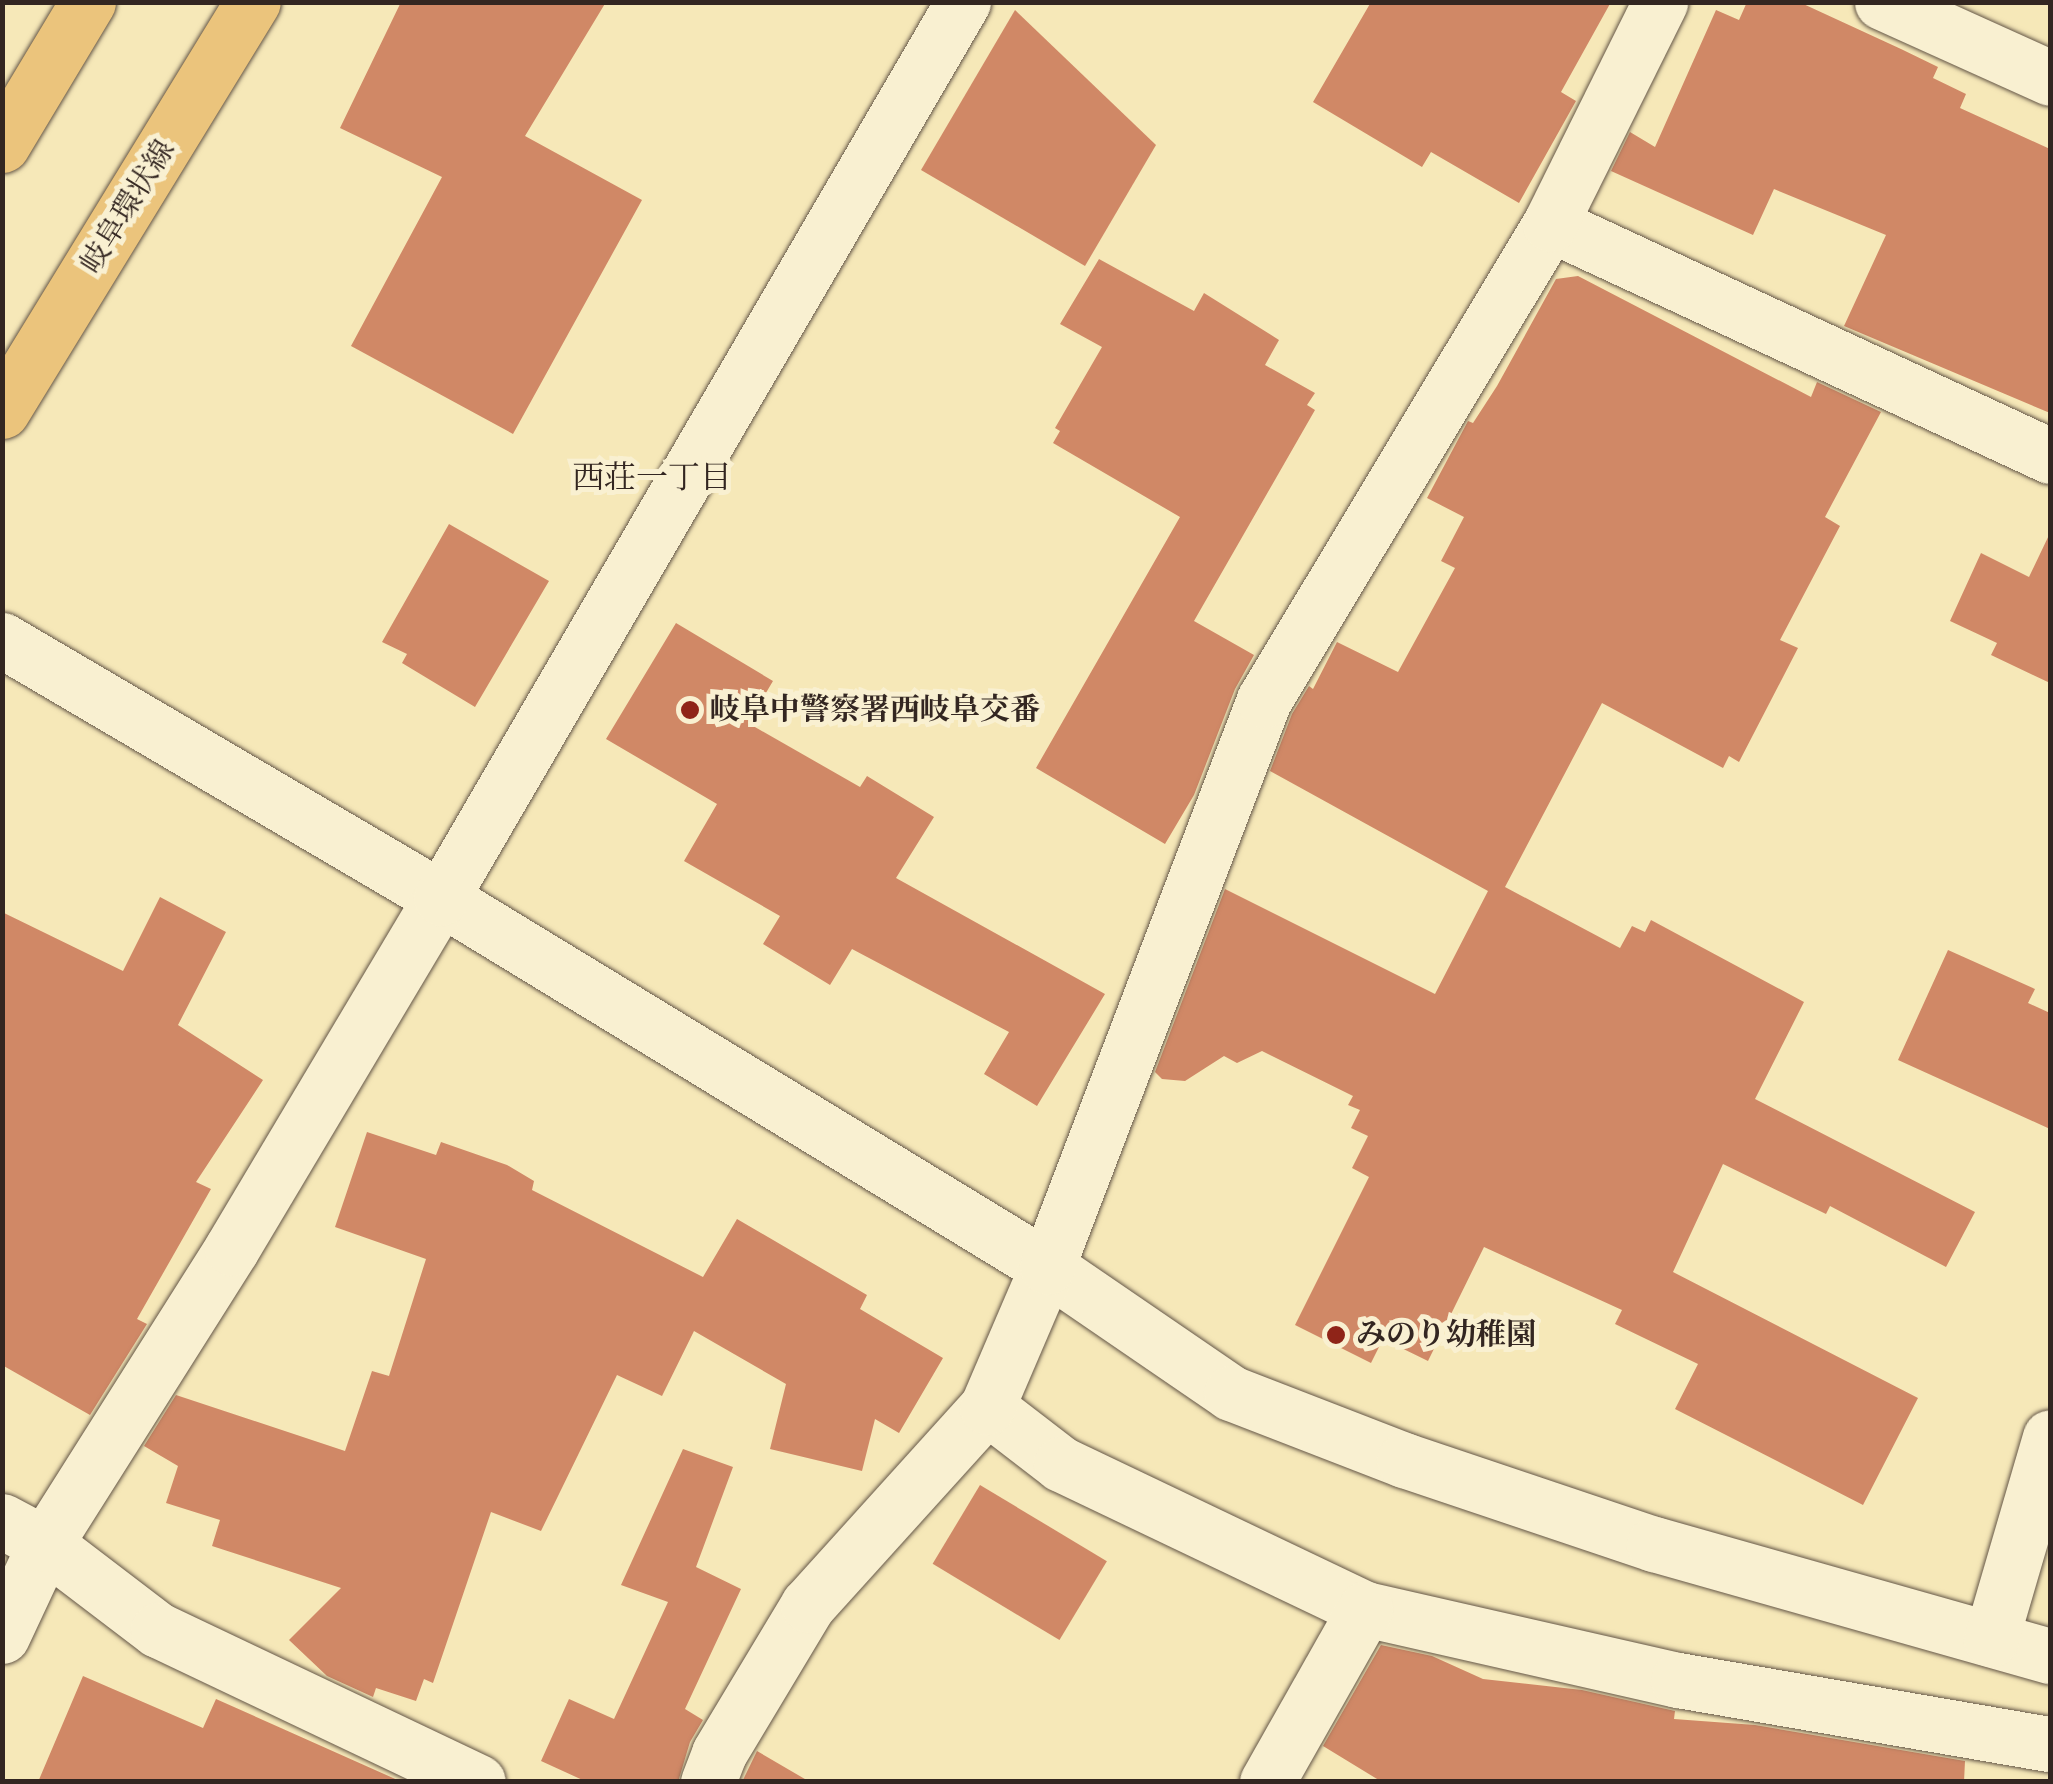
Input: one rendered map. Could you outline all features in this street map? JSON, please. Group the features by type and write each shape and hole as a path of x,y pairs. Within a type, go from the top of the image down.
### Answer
{"main road":[{"path":"2,145 88,2"},
{"name":"岐阜環状線","path":"2,411 253,2"}],"street":[{"path":"2,1636 24,1532 232,1248 441,898 963,2"},
{"path":"708,1782 720,1753 808,1605 987,1407 1047,1266 1264,700 1550,224 1660,2"},
{"path":"1882,2 2050,78"},
{"path":"1550,224 2050,456"},
{"path":"2,640 441,898 1047,1266 1231,1392 1404,1460 1654,1544 2050,1656"},
{"path":"987,1407 1061,1464 1365,1608 1678,1680 2050,1744"},
{"path":"1991,1639 2050,1436"},
{"path":"24,1532 158,1630 478,1782"},
{"path":"1268,1782 1365,1608"}],"building":[{"path":"401,2 606,2 525,136 642,200 513,434 351,346 442,177 340,128"},
{"path":"1371,2 1611,2 1561,92 1576,101 1519,203 1431,152 1422,167 1313,102"},
{"path":"1747,2 1799,2 1901,49 1938,67 1933,78 1966,94 1960,108 2050,149 2050,413 1844,326 1886,235 1774,189 1753,235 1611,171 1630,132 1655,147 1716,10 1739,20"},
{"path":"1015,10 1156,145 1085,266 921,170"},
{"path":"1099,259 1194,311 1204,293 1279,340 1265,365 1315,393 1307,405 1315,410 1194,621 1254,655 1235,689 1194,795 1165,844 1036,768 1180,517 1053,443 1060,431 1055,428 1102,347 1060,324"},
{"path":"1578,276 1811,397 1817,382 1881,412 1825,517 1840,526 1780,640 1798,648 1739,762 1729,756 1723,768 1602,703 1505,887 1620,948 1632,926 1645,932 1651,920 1804,1002 1755,1099 1975,1212 1946,1267 1830,1206 1826,1214 1723,1164 1673,1272 1918,1398 1863,1505 1675,1409 1698,1364 1615,1324 1622,1310 1484,1247 1428,1361 1383,1339 1371,1363 1295,1325 1369,1177 1352,1168 1368,1136 1351,1128 1360,1110 1348,1105 1353,1096 1262,1051 1237,1063 1224,1056 1185,1081 1162,1079 1155,1072 1225,889 1435,994 1488,891 1270,771 1292,714 1309,686 1313,689 1337,642 1398,672 1455,568 1441,561 1464,517 1427,498 1468,421 1473,423 1497,386 1556,279"},
{"path":"449,524 549,581 475,707 402,663 407,654 382,642"},
{"path":"2050,533 2050,683 1991,655 1997,643 1950,621 1981,553 2029,577"},
{"path":"676,623 773,681 748,723 860,787 867,776 934,817 896,878 1105,994 1037,1106 984,1074 1009,1032 852,949 830,985 763,944 780,916 684,861 717,804 606,739"},
{"path":"160,897 226,932 178,1025 263,1080 196,1182 211,1189 137,1319 147,1324 90,1415 2,1365 2,912 123,971"},
{"path":"1948,950 2035,989 2028,1003 2050,1013 2050,1129 1898,1060"},
{"path":"367,1132 436,1155 441,1142 507,1165 534,1181 532,1190 703,1277 737,1219 867,1295 860,1309 943,1358 899,1433 875,1419 862,1471 770,1449 786,1384 694,1331 662,1396 617,1375 541,1531 491,1512 433,1683 424,1679 416,1701 376,1688 373,1697 327,1676 289,1640 341,1588 212,1546 220,1520 166,1503 178,1466 144,1446 176,1395 345,1451 372,1371 389,1376 426,1259 335,1227"},
{"path":"683,1449 733,1467 696,1567 741,1589 685,1709 703,1720 690,1742 678,1782 587,1782 541,1761 569,1699 614,1719 668,1602 621,1585"},
{"path":"980,1485 1107,1561 1059,1640 933,1564"},
{"path":"1381,1645 1432,1656 1483,1679 1582,1690 1675,1711 1674,1719 1755,1725 1965,1761 1964,1782 1382,1782 1323,1746"},
{"path":"83,1676 203,1728 216,1699 402,1782 38,1782"},
{"path":"757,1751 810,1782 742,1782"}],"place":[{"name":"岐阜中警察署西岐阜交番","path":"690,710"},
{"name":"みのり幼稚園","path":"1336,1335"}],"district":[{"name":"西荘一丁目","path":"652,478"}]}
